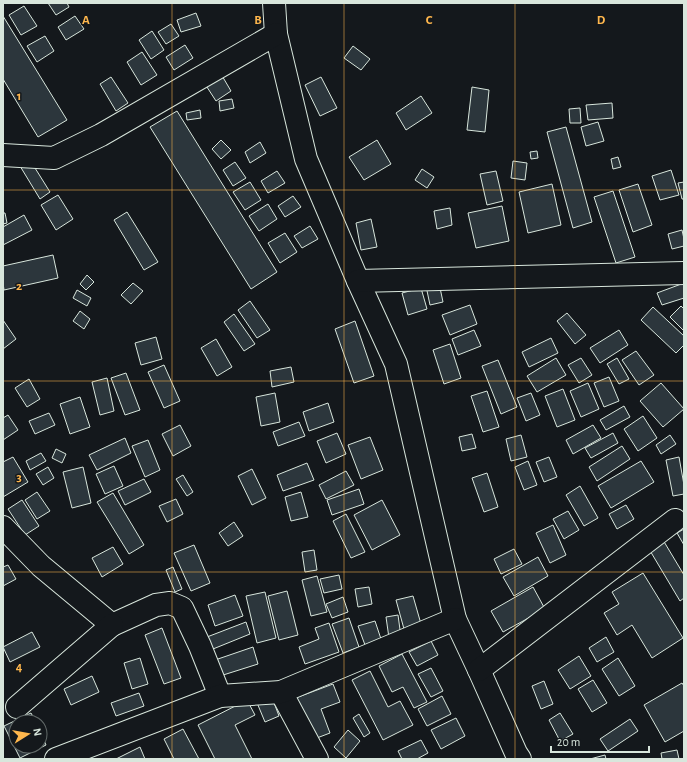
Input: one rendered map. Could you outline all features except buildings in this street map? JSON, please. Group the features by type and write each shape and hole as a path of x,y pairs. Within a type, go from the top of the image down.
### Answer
{"street":[{"path":"274,3 276,34 306,159 358,281 396,364 455,620 520,759"},
{"path":"3,155 54,158 100,135 276,34"},
{"path":"358,281 684,273"},
{"path":"479,670 675,520"},
{"path":"3,527 41,566 112,625"},
{"path":"17,707 112,625 156,605 170,603 182,608 200,646 220,696"},
{"path":"56,759 220,696 281,692 455,620"},
{"path":"281,692 317,759"}]}
